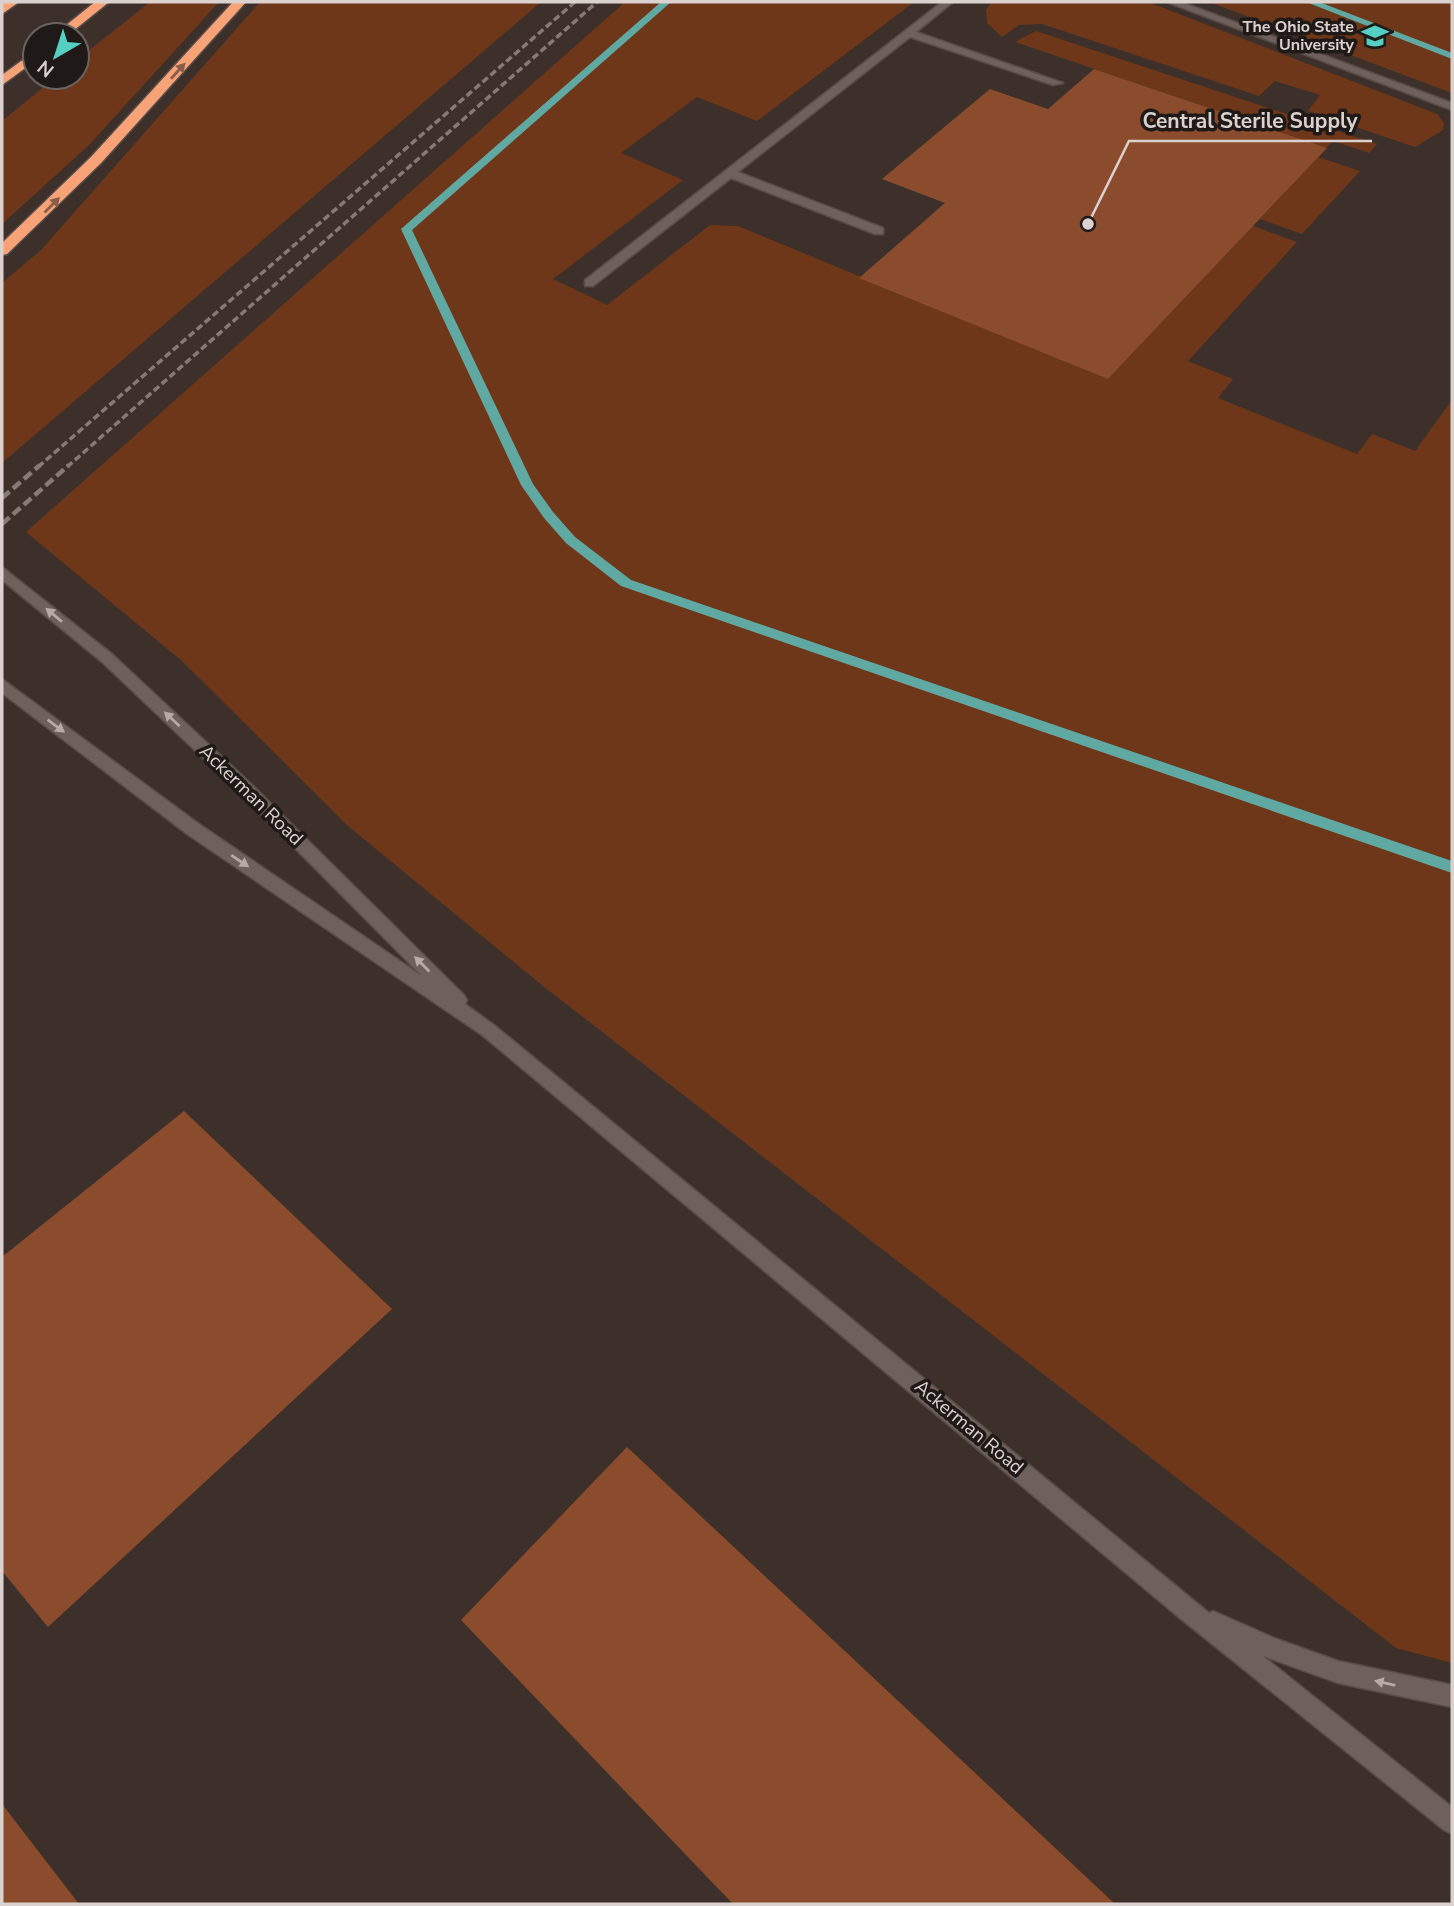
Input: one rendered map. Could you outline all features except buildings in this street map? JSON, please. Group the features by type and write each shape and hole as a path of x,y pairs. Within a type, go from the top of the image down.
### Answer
{"highway":[{"path":"2,10 13,2"},
{"path":"78,21 103,2"},
{"path":"2,251 96,160 240,2"},
{"path":"2,81 21,66"}],"main road":[{"path":"589,284 948,2"},
{"path":"1172,2 1452,107"},
{"path":"909,33 1057,83"},
{"path":"730,173 878,231"},
{"name":"Ackerman Road","path":"2,572 107,659 246,789 488,1030 1189,1611 1452,1822"},
{"name":"Ackerman Road","path":"2,685 193,829 488,1030"},
{"path":"1189,1611 1271,1648 1338,1672 1452,1696"}],"shaded area":[{"path":"150,2 219,2 89,145 2,224 2,121 39,91 91,91 91,49"},
{"path":"260,2 541,2 2,463 2,283 41,250"},
{"path":"625,2 914,2 757,121 697,97 621,153 683,180 553,279 607,305 710,225 738,226 1108,379 1253,226 1297,242 1188,361 1233,379 1218,398 1357,454 1372,434 1415,451 1452,400 1452,1663 1396,1648 543,986 348,826 182,661 26,532"},
{"path":"992,2 1148,2 1437,114 1444,123 1443,130 1415,147 1308,111 1320,95 1275,81 1259,96 1042,24 1019,25 1002,37 987,23 986,10"},
{"name":"The Ohio State University","path":"1209,2 1452,2 1452,93"},
{"path":"1036,31 1377,144 1369,153 1333,141 1326,148 1015,42"},
{"path":"1318,157 1360,171 1302,234 1260,219"}],"waterway":[{"path":"666,2 406,229 527,485 559,528 626,583 1452,867"},
{"path":"1311,2 1452,56"}],"railway":[{"path":"38,467 575,2"},
{"path":"67,467 597,2"},
{"path":"2,498 40,465"},
{"path":"2,524 69,465"}],"place":[{"name":"The Ohio State University","path":"1375,36"},
{"name":"Central Sterile Supply","path":"1088,224"}]}
